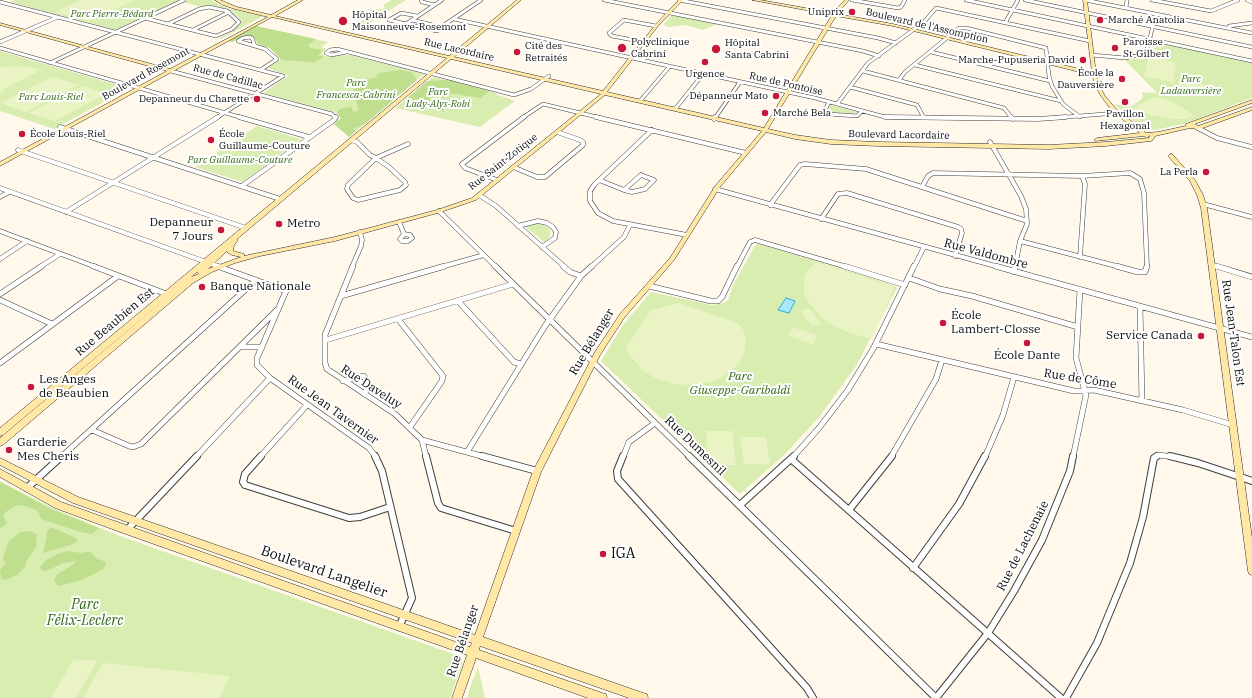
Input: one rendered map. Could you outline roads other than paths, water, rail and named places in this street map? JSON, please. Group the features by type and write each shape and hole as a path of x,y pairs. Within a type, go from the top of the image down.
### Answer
{"main road":[{"path":"217,0 228,6 272,14"},
{"path":"225,0 236,5 272,14"},
{"name":"Boulevard Rosemont","path":"0,164 20,151 200,54 295,0"},
{"name":"Boulevard Rosemont","path":"272,14 301,0"},
{"name":"Rue Beaubien Est","path":"191,281 225,243 245,229 519,0"},
{"name":"Rue Saint-Zotique","path":"218,266 260,254 327,241 399,222 463,204 479,195 606,91 633,58 656,26 680,0"},
{"name":"Boulevard de l'Assomption","path":"754,0 912,30 1094,74"},
{"name":"Rue Bélanger","path":"457,698 537,471 593,362 616,324 672,259 715,190 766,128 835,15 847,0"},
{"path":"1085,0 1094,74 1101,93 1118,114 1151,139"},
{"name":"Rue Lacordaire","path":"272,14 547,78"},
{"name":"Rue de Cadillac","path":"0,24 169,70"},
{"name":"Boulevard Lacordaire","path":"547,78 766,128 803,138 845,143 1076,146 1151,139 1153,135 1190,126 1198,128 1252,108"},
{"name":"Boulevard Lacordaire","path":"991,144 1075,142 1145,134 1191,124 1252,101"},
{"name":"Boulevard Rosemont","path":"0,160 20,151"},
{"name":"Rue Jean-Talon Est","path":"1171,156 1190,177 1203,204 1252,571"},
{"name":"Rue Beaubien Est","path":"0,433 83,363 137,322 208,262 231,245 245,229"},
{"path":"231,245 230,252 242,255"},
{"name":"Rue Saint-Zotique","path":"208,262 242,255 260,254"},
{"name":"Rue Beaubien Est","path":"169,295 218,266"},
{"name":"Rue Beaubien Est","path":"0,443 90,366 137,322"},
{"path":"83,363 90,366"},
{"name":"Boulevard Langelier","path":"0,461 76,500 643,698"},
{"name":"Boulevard Langelier","path":"0,473 58,505 602,698"}],"street":[{"path":"1,3 11,0"},
{"path":"50,63 184,0"},
{"path":"421,0 422,2 435,5"},
{"path":"435,0 441,1"},
{"path":"417,16 400,13 390,20 439,31 443,28 442,27 481,0"},
{"path":"604,0 819,42 879,56"},
{"path":"680,0 828,28 896,43"},
{"path":"852,0 899,8 904,0"},
{"path":"966,0 1252,61"},
{"path":"1005,23 1018,0"},
{"path":"1025,0 1252,47"},
{"path":"1085,0 1252,33"},
{"path":"1126,8 1127,0"},
{"path":"1152,0 1211,11 1238,0"},
{"path":"1246,0 1252,2"},
{"path":"406,24 441,1"},
{"path":"1,3 262,69 283,76 225,115 66,212"},
{"path":"145,18 168,24 218,36 235,27 239,22 229,12 212,7 206,7 168,24"},
{"path":"837,104 868,63 896,43 937,8 1090,41"},
{"path":"193,30 229,12"},
{"path":"1092,55 1112,58 1132,58 1146,53 1156,14"},
{"path":"0,42 58,17"},
{"name":"Rue de Pontoise","path":"454,19 788,92 885,117 1013,119 1118,114"},
{"path":"412,20 442,27"},
{"path":"644,42 612,36 609,33 624,20 656,26"},
{"path":"1219,26 1252,23"},
{"path":"899,80 905,72 961,28 1046,47 1050,81 1060,101"},
{"path":"255,46 252,38 250,37 243,38 238,41 255,46 266,49 277,59 262,69"},
{"path":"0,48 225,115 308,138"},
{"path":"348,52 331,55 326,53 335,49 348,52 431,73 514,95 531,90 547,78"},
{"path":"931,52 1050,81"},
{"path":"915,65 1060,101 1080,117"},
{"path":"642,100 670,66"},
{"name":"Rue de Cadillac","path":"169,70 332,114 336,117 308,138"},
{"path":"862,70 1004,108 1013,119"},
{"path":"676,108 704,74"},
{"path":"716,117 740,82"},
{"path":"850,87 917,105 924,118"},
{"path":"829,102 825,111 828,114 857,116 862,111"},
{"path":"497,180 465,168 462,164 541,105 548,104 746,153"},
{"path":"1191,124 1217,138 1252,147"},
{"path":"62,128 280,199"},
{"path":"652,130 591,188 590,200 598,213 610,220 687,236"},
{"path":"513,167 545,177 583,145 583,142 580,140 557,132"},
{"path":"242,186 308,138"},
{"path":"351,140 357,142 376,158 393,170 405,182 406,187 362,200 354,199 347,189 348,187 376,158 408,144"},
{"path":"991,144 1025,204 1027,221 1020,241 1014,272"},
{"path":"20,151 245,229"},
{"path":"770,205 800,165 804,164 866,169 1027,221"},
{"path":"922,187 930,174 1082,176 1126,173 1135,175 1140,179 1144,193 1147,268 1145,272 1138,272 1020,241"},
{"path":"599,180 624,190 632,192 641,191 648,187 654,180 642,174 624,190"},
{"path":"1080,257 1085,184 1082,176"},
{"path":"0,188 256,280 28,488"},
{"name":"Rue Valdombre","path":"715,190 1252,337"},
{"path":"0,197 9,192"},
{"path":"821,219 838,194 847,193 958,227 961,229 962,233 955,256"},
{"path":"479,195 488,200 570,272 581,276"},
{"path":"1203,204 1252,217"},
{"name":"Rue Dumesnil","path":"439,211 936,698"},
{"path":"518,226 538,221 547,223 553,227 556,232 555,238 542,247"},
{"path":"399,222 404,234"},
{"path":"467,452 550,319 581,276 624,237 630,225"},
{"path":"0,231 169,295"},
{"name":"Rue Daveluy","path":"360,232 362,240 361,246 328,326 326,340 326,366 330,372 395,414 410,426 422,440"},
{"path":"649,286 711,301 718,301 722,298 727,285 750,242 756,240 874,274 905,285"},
{"path":"0,259 27,241"},
{"path":"740,505 791,459 819,428 855,381 876,344 924,247"},
{"path":"0,294 60,254"},
{"path":"341,296 484,255"},
{"path":"1212,265 1252,277"},
{"path":"0,363 118,276"},
{"path":"909,278 940,289 967,295 1078,327"},
{"name":"Rue Jean Tavernier","path":"256,280 286,291 262,347 257,365 270,378 374,453 382,470 412,598 399,627"},
{"path":"326,340 513,284"},
{"name":"Rue de Lachenaie","path":"936,698 988,633 1030,564 1058,504 1070,472 1085,404 1085,389 1076,358 1080,290"},
{"path":"0,300 52,324"},
{"path":"458,301 514,362 521,364"},
{"path":"92,430 129,446 133,447 141,444 280,307"},
{"path":"1140,307 1142,401"},
{"path":"398,319 443,376 442,382 410,426"},
{"name":"Rue de Côme","path":"876,344 1074,391 1085,389 1094,390 1189,412 1233,425"},
{"path":"241,347 262,347"},
{"path":"849,510 888,463 933,384 942,360"},
{"path":"344,381 364,376 369,386 364,394"},
{"path":"913,568 959,504 983,462 1002,415 1014,377"},
{"path":"127,530 270,378"},
{"path":"308,405 245,474 243,482 244,485 349,518 360,517 390,507"},
{"path":"655,423 629,442 617,471 618,480 807,688 813,698"},
{"path":"422,440 537,471"},
{"path":"422,440 441,508 516,531"},
{"path":"1066,698 1097,643 1130,563 1143,517 1154,458 1158,455 1166,455 1198,463 1252,481"},
{"path":"791,459 1061,698"}],"water":[{"path":"786,298 795,301 789,313 778,310"}],"place":[{"name":"Uniprix","path":"852,12"},
{"name":"Marché Anatolia","path":"1100,20"},
{"name":"Hôpital Maisonneuve-Rosemont","path":"343,21"},
{"name":"Polyclinique Cabrini","path":"622,48"},
{"name":"Paroisse St-Gilbert","path":"1115,48"},
{"name":"Hôpital Santa Cabrini","path":"716,49"},
{"name":"Cité des Retraités","path":"517,52"},
{"name":"Marche-Pupuseria David","path":"1083,60"},
{"name":"Urgence","path":"705,62"},
{"name":"École la Dauversière","path":"1122,79"},
{"name":"Dépanneur Mato","path":"776,96"},
{"name":"Depanneur du Charette","path":"257,99"},
{"name":"Pavillon Hexagonal","path":"1125,102"},
{"name":"Marché Bela","path":"765,113"},
{"name":"École Louis-Riel","path":"22,134"},
{"name":"École Guillaume-Couture","path":"211,140"},
{"name":"La Perla","path":"1206,172"},
{"name":"Metro","path":"279,224"},
{"name":"Depanneur 7 Jours","path":"221,230"},
{"name":"Banque Nationale","path":"202,287"},
{"name":"École Lambert-Closse","path":"943,323"},
{"name":"Service Canada","path":"1201,336"},
{"name":"École Dante","path":"1027,343"},
{"name":"Les Anges de Beaubien","path":"31,387"},
{"name":"Garderie Mes Cheris","path":"9,450"},
{"name":"IGA","path":"603,554"}],"park label":[{"name":"Parc Pierre-Bédard","path":"112,14"},
{"name":"Parc Ladauversière","path":"1191,84"},
{"name":"Parc Francesca-Cabrini","path":"356,88"},
{"name":"Parc Louis-Riel","path":"51,97"},
{"name":"Parc Lady-Alys-Robi","path":"438,98"},
{"name":"Parc Guillaume-Couture","path":"240,160"},
{"name":"Parc Giuseppe-Garibaldi","path":"740,384"},
{"name":"Parc Félix-Leclerc","path":"85,614"}]}
